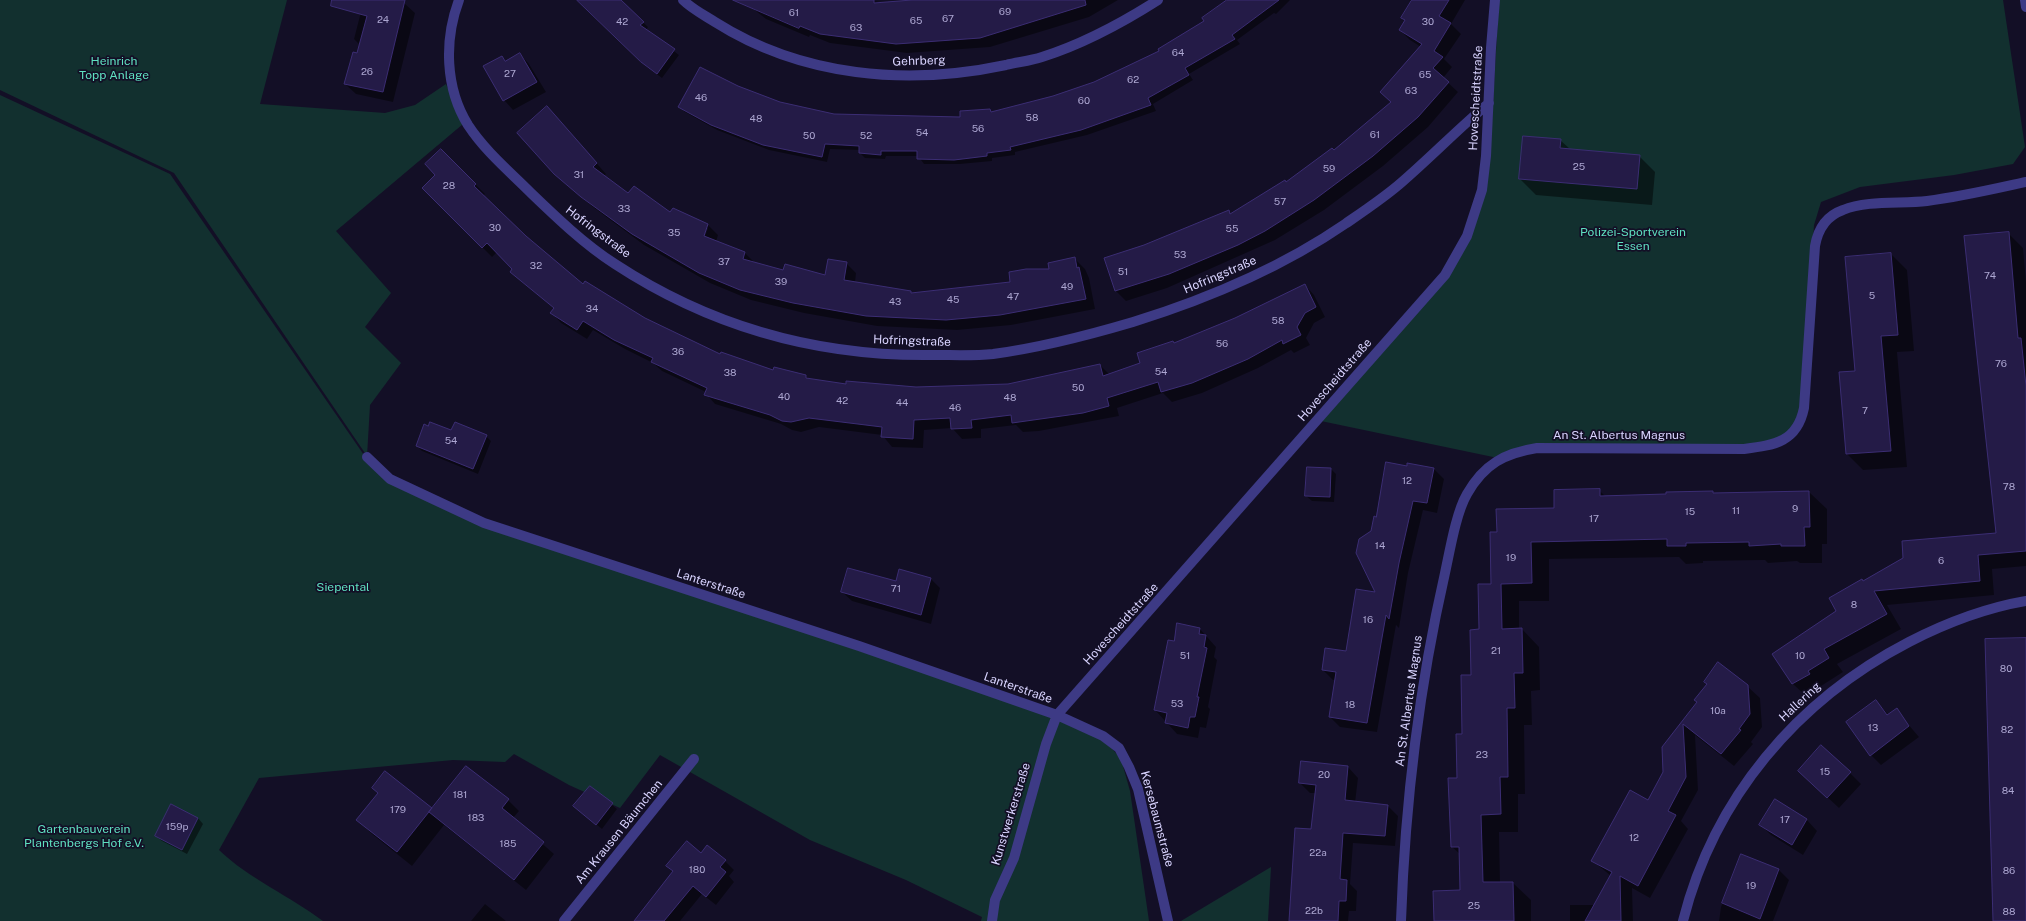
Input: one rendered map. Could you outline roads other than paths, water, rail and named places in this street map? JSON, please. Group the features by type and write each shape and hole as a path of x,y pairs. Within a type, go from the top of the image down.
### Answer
{"street":[{"name":"Hofringstraße","path":"459,0 453,17 448,47 450,72 457,102 467,124 487,150 558,219 613,263 685,304 750,330 821,348 902,356 992,354 1091,335 1163,313 1234,286 1291,257 1344,225 1400,184 1454,132 1489,103"},
{"name":"Gehrberg","path":"683,0 741,39 788,58 846,71 906,77 976,71 1041,57 1095,36 1158,0"},
{"name":"Hovescheidtstraße","path":"1057,715 1445,275 1467,236 1482,190 1495,0"},
{"path":"2025,0 2026,7"},
{"name":"An St. Albertus Magnus","path":"1401,921 1403,873 1414,747 1434,622 1456,525 1466,495 1477,479 1491,464 1504,456 1519,451 1537,448 1744,449 1768,446 1786,439 1801,422 1804,408 1815,246 1817,233 1826,220 1843,210 1864,205 1928,201 2026,182"},
{"name":"Lanterstraße","path":"367,457 390,479 484,523 859,646 1057,715"},
{"name":"Hallering","path":"1683,921 1708,852 1728,812 1767,754 1794,724 1836,687 1891,651 1933,630 1974,614 2026,602"},
{"name":"Kunstwerkerstraße","path":"992,921 995,900 1014,858 1046,744 1057,715"},
{"name":"Kersebaumstraße","path":"1057,715 1103,736 1118,748 1129,767 1138,789 1168,921"},
{"name":"Am Krausen Bäumchen","path":"564,921 694,759"}],"park label":[{"name":"Heinrich Topp Anlage","path":"114,68"},
{"name":"Polizei-Sportverein Essen","path":"1633,239"},
{"name":"Siepental","path":"343,587"},
{"name":"Gartenbauverein Plantenbergs Hof e.V.","path":"84,836"}]}
